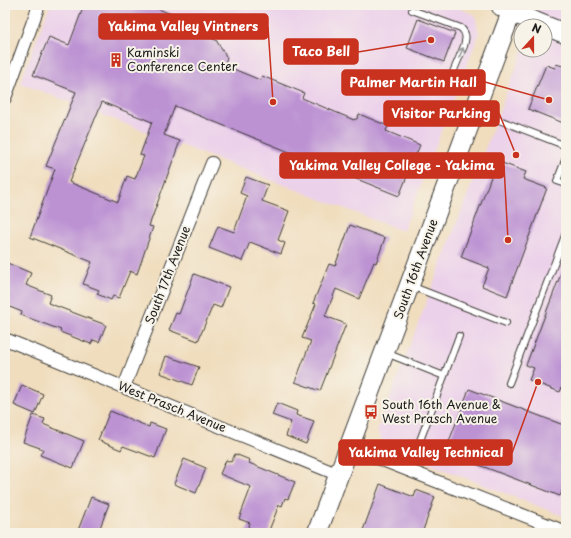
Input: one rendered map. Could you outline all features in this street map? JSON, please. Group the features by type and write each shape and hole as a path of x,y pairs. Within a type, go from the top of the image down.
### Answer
{"main road":[{"path":"508,8 566,34"},
{"name":"South 16th Avenue","path":"317,533 475,110 508,8"}],"street":[{"path":"5,98 39,5"},
{"name":"South 17th Avenue","path":"124,387 212,163"},
{"name":"West Prasch Avenue","path":"5,339 339,475"},
{"path":"350,447 566,532"}],"lane":[{"path":"412,10 461,28 465,33 466,39 464,46 446,89"},
{"path":"475,110 566,146"},
{"path":"566,158 557,181 566,184"},
{"path":"509,382 566,233"},
{"path":"410,285 506,323"},
{"path":"409,470 459,336"},
{"path":"385,352 444,376"}],"shaded area":[{"path":"50,5 450,5 475,15 479,34 403,231 20,83"},
{"path":"540,5 566,5 566,517 386,447 377,431 520,58 553,58 553,18 535,18"}],"building":[{"path":"84,5 148,5 184,19 180,28 203,37 203,35 216,40 227,58 224,65 260,80 262,76 304,93 302,98 354,120 357,119 359,114 388,126 386,131 420,145 399,196 175,106 164,135 180,141 149,226 153,227 137,274 130,271 119,298 113,296 111,300 97,294 99,290 83,284 92,262 30,237 55,169 46,166 76,92 33,75 49,37 69,45","holes":["102,102 152,122 140,155 144,156 135,179 127,176 118,202 69,182"]},
{"path":"418,19 455,33 444,62 407,48"},
{"path":"556,64 566,67 566,124 528,109 546,65 555,68"},
{"path":"497,161 526,172 523,179 547,188 507,296 482,286 489,268 461,257"},
{"path":"246,177 268,185 262,201 289,211 278,240 285,243 281,254 250,242 242,261 209,248 218,226 234,232 247,196 240,193"},
{"path":"350,225 385,238 376,263 374,262 359,299 336,289 325,316 346,324 320,391 295,382 311,341 302,338 316,304 313,303 329,264 335,266"},
{"path":"5,262 31,273 26,285 51,295 48,303 106,325 99,342 93,340 91,344 60,332 61,330 21,315 22,312 5,305"},
{"path":"565,263 566,377 560,392 529,380 534,368 526,365"},
{"path":"194,274 229,287 221,308 213,305 198,341 169,330 176,313 179,314"},
{"path":"166,356 199,367 192,385 160,373"},
{"path":"22,385 43,394 35,414 14,405"},
{"path":"469,389 566,426 566,481 560,496 445,452"},
{"path":"277,403 297,411 296,415 314,421 306,444 286,436 291,422 272,415"},
{"path":"110,411 149,427 150,423 166,429 155,458 123,446 121,450 98,440"},
{"path":"33,415 45,419 43,424 84,441 73,468 40,455 43,449 23,442"},
{"path":"235,454 250,460 249,463 295,482 288,499 285,498 282,506 279,505 268,533 246,533 250,523 239,519 251,487 220,474 226,460 231,462"},
{"path":"184,459 206,468 196,493 174,484"},
{"path":"380,484 414,497 416,490 435,497 422,533 362,533"},
{"path":"91,497 109,504 98,533 77,533"}],"place":[{"name":"Taco Bell","path":"431,40"},
{"name":"Kaminski Conference Center","path":"116,60"},
{"name":"Palmer Martin Hall","path":"549,100"},
{"name":"Yakima Valley Vintners","path":"273,102"},
{"name":"Visitor Parking","path":"516,155"},
{"name":"Yakima Valley College - Yakima","path":"508,240"},
{"name":"Yakima Valley Technical","path":"538,382"},
{"name":"South 16th Avenue & West Prasch Avenue","path":"371,412"}]}
